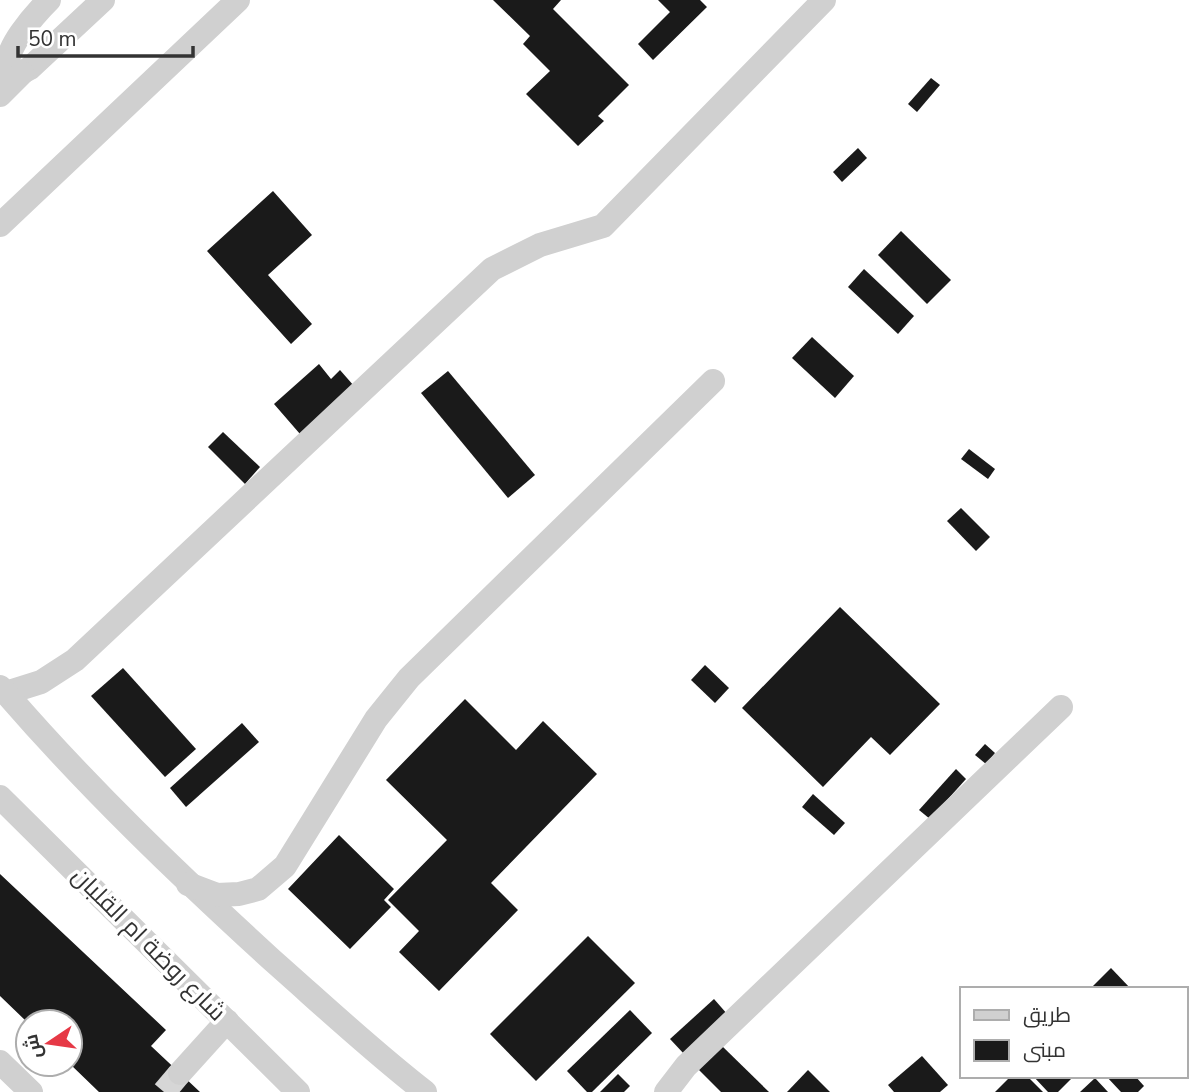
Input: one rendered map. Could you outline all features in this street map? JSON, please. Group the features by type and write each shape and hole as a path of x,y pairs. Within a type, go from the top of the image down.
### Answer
{"street":[{"path":"22,73 7,69 2,60 3,50 14,34 50,0"},
{"path":"0,95 103,0"},
{"path":"0,225 238,0"},
{"path":"425,1092 385,1061 188,884 59,755 3,690 41,682 75,660 492,269 540,246 603,226 824,0"},
{"path":"188,884 217,895 239,894 258,889 285,866 376,719 409,678 713,381"},
{"path":"666,1092 686,1066 1060,707"},
{"name":"شارع روضة ام القلبان","path":"0,797 298,1092"},
{"path":"180,1073 227,1021"},
{"path":"0,1062 31,1092"}],"building":[{"path":"493,0 561,0 553,9 629,85 598,116 604,121 578,146 526,94 550,71 523,44 530,36"},
{"path":"658,0 700,0 707,7 653,60 638,44 670,12"},
{"path":"931,78 940,85 917,112 908,104"},
{"path":"858,148 867,158 842,182 833,172"},
{"path":"273,191 312,235 268,275 312,324 291,344 207,251"},
{"path":"901,231 951,280 927,304 878,255"},
{"path":"864,269 914,316 898,334 848,287"},
{"path":"812,337 854,376 835,398 792,358"},
{"path":"319,364 331,379 340,370 354,386 300,434 274,404"},
{"path":"448,371 535,475 508,498 421,393"},
{"path":"223,432 260,467 245,484 208,447"},
{"path":"969,449 995,469 988,479 961,459"},
{"path":"961,508 990,537 976,551 947,521"},
{"path":"840,607 940,704 890,755 871,737 823,787 742,708"},
{"path":"705,665 729,688 715,703 691,680"},
{"path":"123,668 196,749 165,777 91,696"},
{"path":"465,699 516,750 543,721 597,774 491,883 518,910 439,991 399,952 419,931 388,900 447,840 386,780"},
{"path":"242,723 259,742 186,807 170,788"},
{"path":"985,744 995,753 986,764 975,755"},
{"path":"956,769 966,779 930,819 919,810"},
{"path":"813,794 845,823 834,835 802,807"},
{"path":"339,835 394,889 384,900 391,907 350,949 288,889"},
{"path":"0,874 166,1030 151,1046 200,1092 99,1092 84,1078 84,1008 14,1009 0,996"},
{"path":"588,936 635,983 536,1081 490,1034"},
{"path":"1111,968 1129,987 1092,987"},
{"path":"714,999 728,1015 685,1055 670,1039"},
{"path":"630,1010 652,1033 592,1092 587,1092 567,1071"},
{"path":"722,1046 769,1092 721,1092 698,1069"},
{"path":"922,1056 948,1085 940,1092 894,1092 888,1085"},
{"path":"808,1070 830,1092 787,1092"},
{"path":"618,1074 630,1086 624,1092 600,1092"},
{"path":"1009,1078 1029,1078 1043,1092 995,1092"},
{"path":"1035,1078 1072,1078 1058,1092 1048,1092"},
{"path":"1095,1078 1108,1092 1080,1092"},
{"path":"1108,1078 1137,1078 1144,1086 1138,1092 1121,1092"}],"tunnel":[{"path":"164,1092 180,1073"}]}
